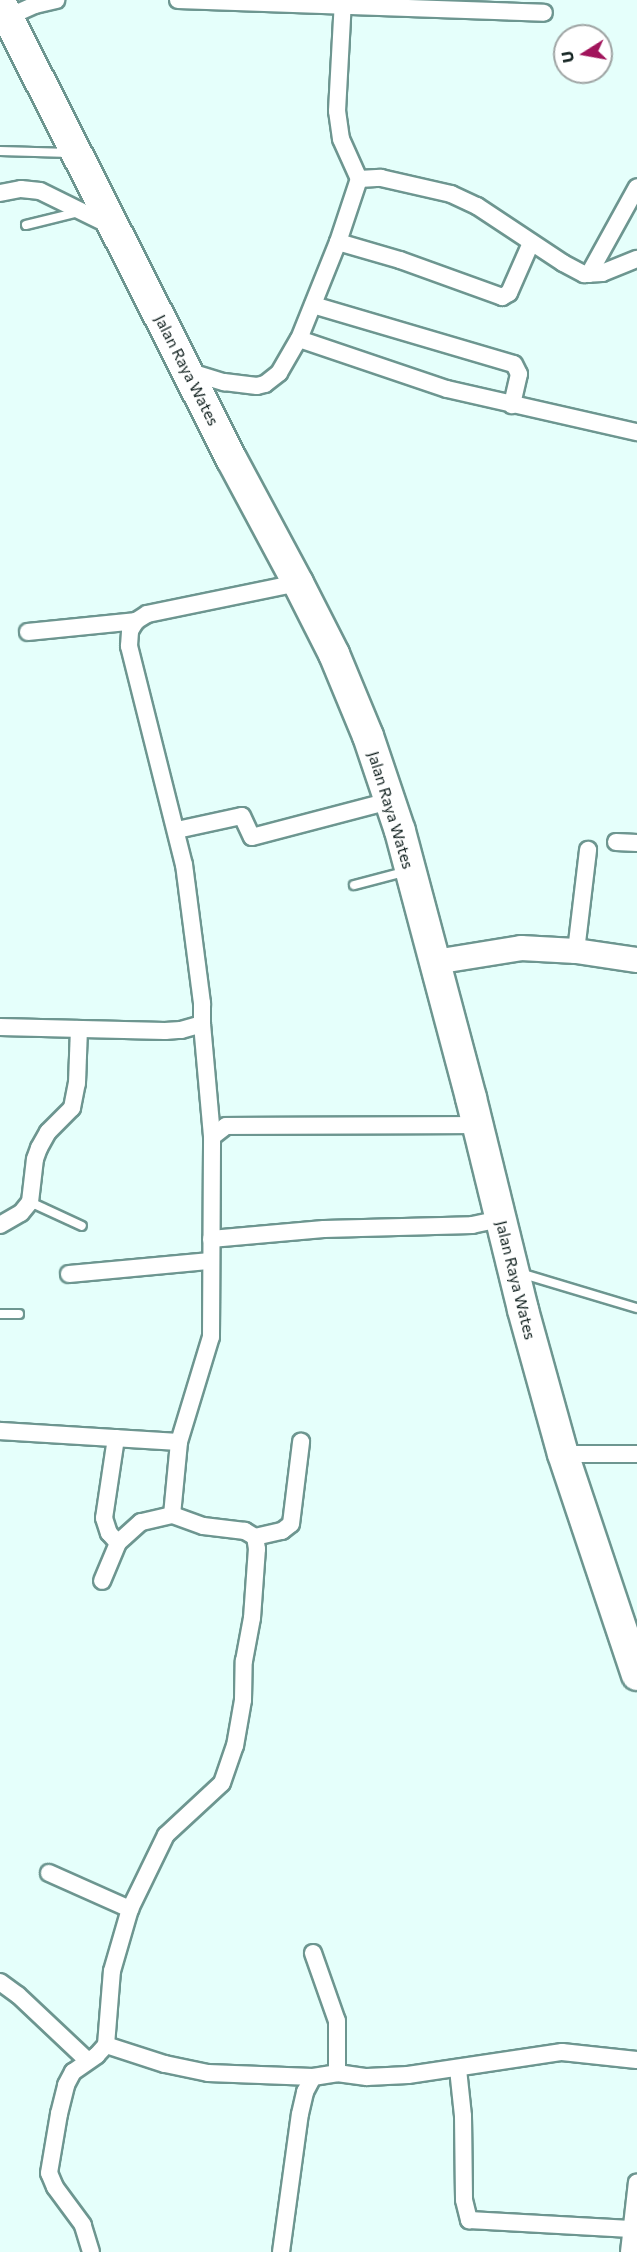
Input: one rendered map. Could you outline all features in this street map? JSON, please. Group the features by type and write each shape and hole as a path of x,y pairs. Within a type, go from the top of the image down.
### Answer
{"highway":[{"name":"Jalan Raya Wates","path":"4,9 187,371 298,583 338,664 368,736 410,870 435,962 513,1271 563,1454 637,1675"}],"main road":[{"path":"435,962 521,948 576,951 637,960"}],"street":[{"path":"4,9 56,0"},
{"path":"178,0 343,3 544,13"},
{"path":"187,371 224,382 257,386 265,384 279,374 299,339 338,242 359,178 341,139 337,111 343,3"},
{"path":"359,178 381,178 451,194 477,206 563,263 589,274 602,273 637,259"},
{"path":"589,274 637,187"},
{"path":"0,193 21,189 40,191 117,229"},
{"path":"338,242 400,260 502,297 509,293 531,243"},
{"path":"313,305 513,364 519,374 512,405"},
{"path":"299,339 428,383 512,405 637,432"},
{"path":"172,1515 179,1442 208,1352 212,1320 210,1261 212,1137 202,1003 177,830 129,646 130,631 136,621 147,614 298,583"},
{"path":"28,632 136,621"},
{"path":"177,830 242,816 252,837 389,801"},
{"path":"616,842 637,843"},
{"path":"576,951 588,850"},
{"path":"0,1027 181,1030 202,1024"},
{"path":"0,1225 21,1213 30,1202 35,1159 39,1148 48,1132 72,1108 75,1097 79,1029"},
{"path":"212,1137 226,1126 478,1125"},
{"path":"211,1239 324,1229 472,1225 501,1219"},
{"path":"69,1274 210,1261"},
{"path":"0,1431 179,1442"},
{"path":"116,1438 104,1518 109,1533 118,1542"},
{"path":"102,1581 118,1542 141,1522 172,1515 203,1526 245,1531 255,1537 282,1531 291,1524 301,1442"},
{"path":"563,1454 637,1454"},
{"path":"92,2252 83,2225 55,2187 49,2173 66,2085 73,2072 106,2045 112,1971 130,1909 166,1835 222,1783 235,1746 243,1700 244,1661 252,1618 257,1549 255,1537"},
{"path":"50,1873 130,1909"},
{"path":"313,1953 337,2021 337,2073"},
{"path":"0,1982 18,1995 88,2061"},
{"path":"106,2045 165,2064 208,2073 313,2077 337,2073 367,2077 458,2069 562,2052 637,2060"},
{"path":"458,2069 462,2116 464,2200 469,2220 631,2229"},
{"path":"281,2252 300,2114 305,2092 313,2077"},
{"path":"629,2252 637,2182"}],"lane":[{"path":"0,151 77,154"},
{"path":"26,225 82,211"},
{"path":"354,885 410,870"},
{"path":"30,1202 82,1226"},
{"path":"513,1271 637,1308"},
{"path":"0,1314 19,1314"}]}
